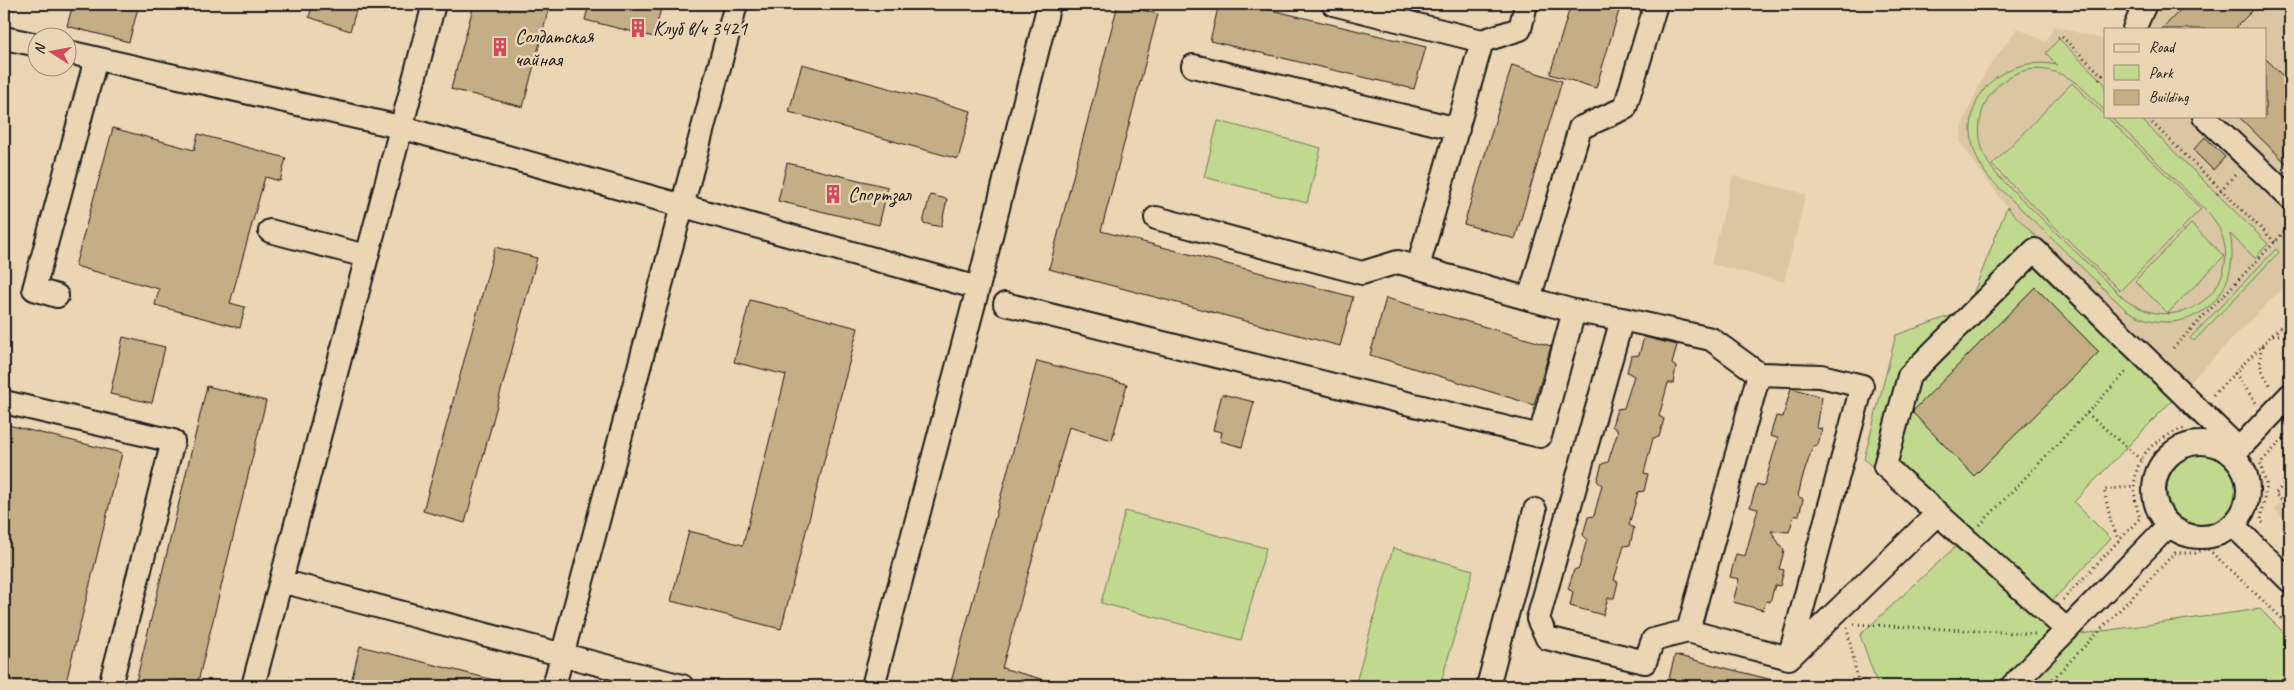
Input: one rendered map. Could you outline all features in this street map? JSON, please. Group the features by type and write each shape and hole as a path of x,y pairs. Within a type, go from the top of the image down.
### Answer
{"street":[{"path":"253,686 434,4"},
{"path":"554,686 736,4"},
{"path":"873,686 978,288 1050,4"},
{"path":"1333,4 1482,42 1520,29 1526,4"},
{"path":"1529,299 1580,128 1625,108 1656,4"},
{"path":"2134,28 2144,4"},
{"path":"4,38 28,43"},
{"path":"1418,267 1482,42"},
{"path":"78,54 400,127 978,288"},
{"path":"57,296 34,289 96,58"},
{"path":"1194,66 1458,129"},
{"path":"2206,118 2290,198"},
{"path":"1156,218 1362,272 1398,262 1574,311 1622,319 1711,339 1759,374 1821,376 1862,386 1789,658"},
{"path":"270,231 366,256"},
{"path":"2064,633 2033,592 1885,466 1909,376 2035,250 2214,426 2236,452 2247,482 2247,498 2242,512 2233,525 2220,533 2205,537 2189,536 2169,525 2156,506 2154,490 2156,475 2164,461 2175,451 2189,444 2205,443 2236,452"},
{"path":"1005,304 1540,436 1574,311"},
{"path":"1622,319 1538,619 1547,638 1645,662 1653,640 1688,631 1789,658"},
{"path":"1688,631 1759,374"},
{"path":"2236,452 2281,391"},
{"path":"4,402 173,441 110,686"},
{"path":"1488,686 1535,510"},
{"path":"1789,658 1938,513"},
{"path":"2012,686 2169,525"},
{"path":"2233,525 2290,581"},
{"path":"281,581 682,686"}],"path":[{"path":"2058,38 2061,36 2103,76"},
{"path":"2147,118 2275,242"},
{"path":"2173,348 2290,226"},
{"path":"2198,410 2290,317"},
{"path":"2273,335 2290,335"},
{"path":"2262,346 2258,361 2262,374 2281,391"},
{"path":"2281,391 2290,368"},
{"path":"2235,372 2256,403"},
{"path":"2267,392 2281,391"},
{"path":"2250,410 2262,398"},
{"path":"1973,531 2087,413 2141,460"},
{"path":"2050,614 2140,518 2135,503 2134,486 2137,467 2146,451 2160,439 2181,428 2214,426"},
{"path":"2267,527 2261,521 2266,484 2260,463 2290,432"},
{"path":"2290,477 2275,494 2290,509"},
{"path":"2119,541 2111,522 2104,490 2134,486"},
{"path":"2046,686 2175,553 2195,553 2207,548 2290,626"},
{"path":"1859,686 1847,624 2064,633"}],"shaded area":[{"path":"2131,4 2290,4 2290,280 2184,388 2007,207 1960,143 1964,120 1985,73 2017,28 2046,42 2054,26 2104,40 2104,118 2266,118 2266,28 2123,28"},
{"path":"1733,176 1806,194 1784,282 1711,264"},
{"path":"2290,493 2290,525 2274,509"}],"green space":[{"path":"2059,39 2104,83 2104,110 2082,87 2065,76 2042,69 2022,71 2004,80 1990,94 1982,112 1980,133 1984,154 1997,175 2124,299 2148,311 2172,314 2193,308 2210,295 2221,278 2226,257 2222,235 2208,212 2112,118 2140,118 2268,244 2255,258 2230,234 2232,257 2228,278 2219,296 2205,310 2188,318 2169,322 2148,319 2126,310 1990,179 1977,157 1971,136 1973,115 1980,96 1993,80 2011,69 2032,64 2057,65 2046,53"},
{"path":"2072,83 2104,114 2104,118 2108,118 2201,209 2120,291 1992,165"},
{"path":"1218,121 1321,148 1307,203 1204,177"},
{"path":"2007,207 2184,388 2074,502 2111,539 2051,602 1938,498 1924,514 1864,459 1896,335 1967,310"},
{"path":"2191,224 2224,256 2168,313 2135,281"},
{"path":"2276,249 2279,252 2194,341 2190,338"},
{"path":"2202,455 2215,458 2227,465 2234,477 2237,490 2234,503 2227,515 2215,522 2202,525 2189,522 2177,515 2170,503 2167,490 2170,477 2177,465 2189,458"},
{"path":"1125,511 1266,548 1241,640 1101,603"},
{"path":"1955,547 2060,637 2260,609 2290,639 2290,686 1878,686 1860,635"},
{"path":"1393,548 1473,570 1440,686 1355,686"}],"building":[{"path":"73,4 139,4 129,42 67,26"},
{"path":"313,4 358,4 350,31 309,17"},
{"name":"Солдатская чайная","path":"474,4 550,4 523,107 451,89"},
{"name":"Клуб в/ч 3421","path":"589,4 662,4 654,37 585,20"},
{"path":"1118,4 1158,14 1101,231 1353,297 1340,346 1049,269"},
{"path":"1219,4 1246,4 1426,47 1414,89 1210,41"},
{"path":"1571,4 1621,4 1596,88 1550,74"},
{"path":"2186,4 2259,4 2235,28 2163,28"},
{"path":"2266,59 2290,83 2290,167 2240,118 2266,118"},
{"path":"802,64 971,111 958,159 789,112"},
{"path":"1512,65 1562,81 1515,239 1464,224"},
{"path":"113,128 194,150 198,134 286,158 280,181 265,177 230,303 245,307 240,328 155,305 159,289 75,266"},
{"path":"2205,137 2225,157 2213,170 2193,150"},
{"name":"Спортзал","path":"787,163 888,187 879,225 778,201"},
{"path":"930,195 947,199 941,227 923,223"},
{"path":"495,247 537,258 465,523 423,511"},
{"path":"2035,287 2099,352 1974,476 1913,411"},
{"path":"1386,298 1551,346 1534,405 1370,355"},
{"path":"750,300 858,328 781,629 671,601 689,531 743,545 786,375 734,362"},
{"path":"123,337 165,347 152,403 110,394"},
{"path":"1644,337 1677,345 1672,364 1676,367 1673,383 1668,383 1659,416 1664,419 1659,437 1653,438 1644,473 1648,474 1644,491 1638,492 1629,525 1634,528 1630,545 1624,546 1614,580 1618,582 1614,598 1608,598 1603,615 1570,606 1573,592 1568,589 1574,570 1579,568 1587,539 1583,535 1588,517 1594,516 1602,485 1597,481 1602,464 1608,462 1618,431 1612,426 1617,409 1624,408 1634,376 1627,372 1631,356 1639,355"},
{"path":"1037,361 1127,384 1112,440 1069,427 1002,668 1052,682 1051,686 950,686"},
{"path":"207,386 266,401 197,686 135,686"},
{"path":"1791,388 1822,397 1817,428 1822,429 1818,445 1813,446 1802,479 1798,496 1803,499 1799,515 1794,516 1789,532 1771,531 1784,551 1779,569 1784,570 1780,586 1775,585 1770,602 1766,601 1763,610 1733,602 1739,579 1730,577 1736,554 1745,556 1758,509 1750,507 1757,484 1764,486 1778,438 1770,436 1776,416 1783,417"},
{"path":"1222,394 1254,402 1242,447 1220,441 1222,432 1213,430"},
{"path":"4,424 122,453 65,686 4,686"},
{"path":"360,646 498,681 497,686 350,686"},
{"path":"1675,655 1776,681 1775,686 1667,686"}],"place":[{"name":"Клуб в/ч 3421","path":"638,28"},
{"name":"Солдатская чайная","path":"500,47"},
{"name":"Спортзал","path":"833,194"}]}
